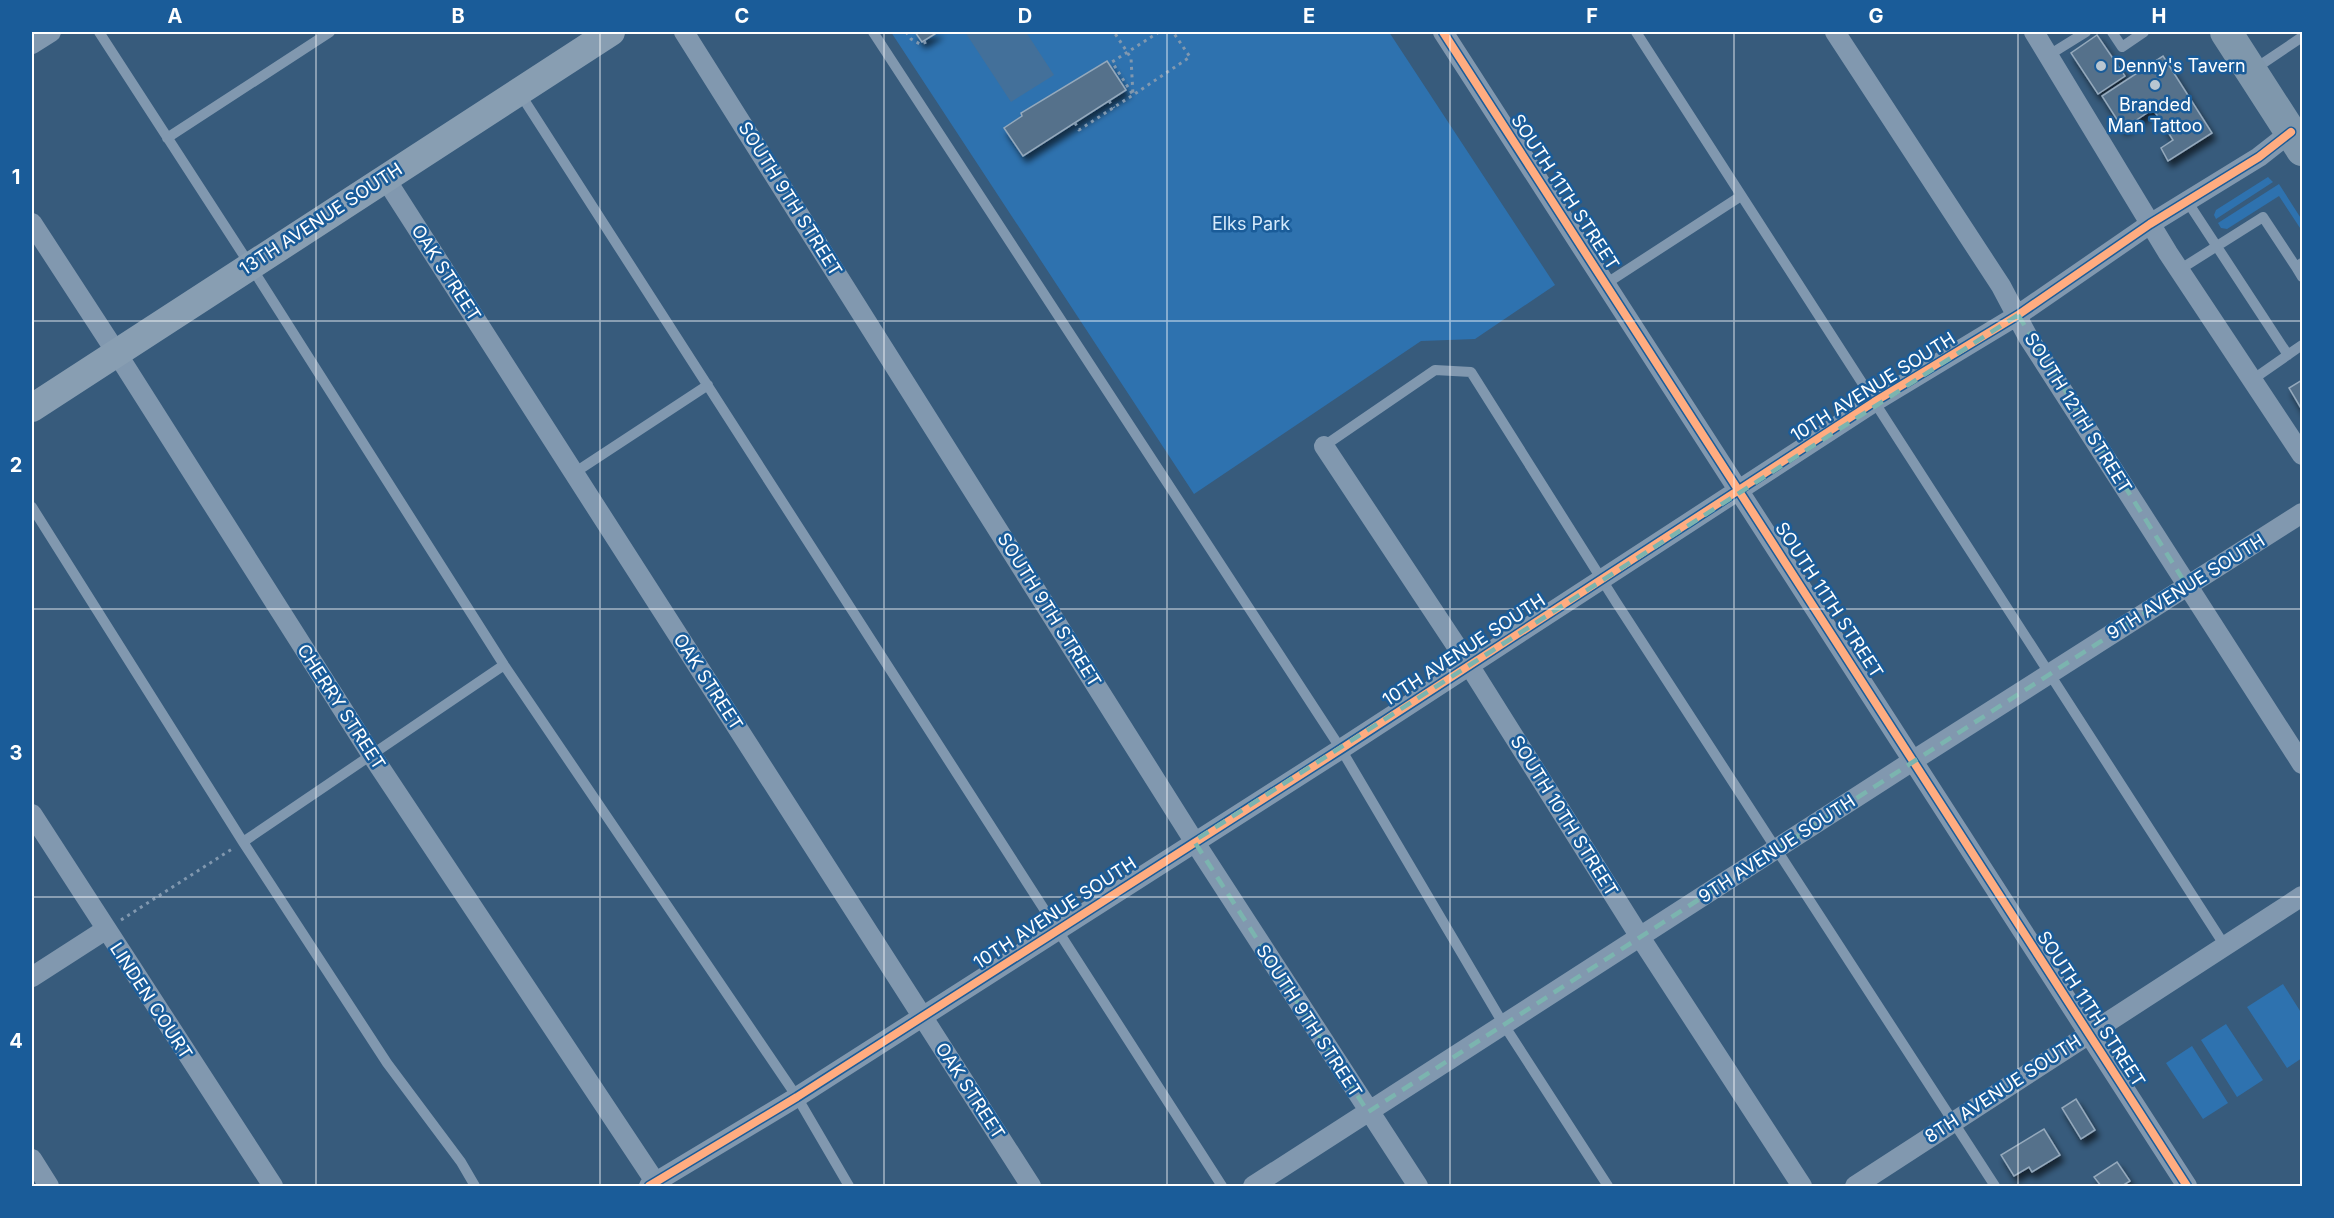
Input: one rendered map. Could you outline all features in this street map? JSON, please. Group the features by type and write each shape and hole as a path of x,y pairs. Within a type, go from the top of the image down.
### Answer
{"main road":[{"path":"2226,32 2297,141"}],"street":[{"path":"32,44 51,32"},
{"name":"SOUTH 9TH STREET","path":"684,32 1194,841 1418,1186"},
{"name":"SOUTH 11TH STREET","path":"1443,32 1740,488 2187,1186"},
{"name":"SOUTH 12TH STREET","path":"1834,32 2018,315 2028,337 2302,764"},
{"path":"2034,32 2150,224 2302,455"},
{"name":"13TH AVENUE SOUTH","path":"32,408 519,92 594,36"},
{"name":"10TH AVENUE SOUTH","path":"654,1185 797,1097 1341,749 1874,402 2018,315 2150,224 2259,156 2297,141"},
{"name":"OAK STREET","path":"385,178 1031,1186"},
{"name":"CHERRY STREET","path":"32,223 371,754 654,1185"},
{"name":"SOUTH 10TH STREET","path":"1324,446 1469,665 1640,937 1802,1186"},
{"name":"9TH AVENUE SOUTH","path":"1253,1186 2302,513"},
{"name":"LINDEN COURT","path":"32,814 105,930 273,1186"},
{"name":"8TH AVENUE SOUTH","path":"1855,1186 2302,896"},
{"path":"32,977 105,930"},
{"path":"32,1159 49,1186"}],"lane":[{"path":"99,32 504,665 797,1097 849,1186"},
{"path":"167,138 330,32"},
{"path":"873,32 1341,749 1503,1025 1608,1186"},
{"path":"1636,32 2225,946"},
{"path":"2049,55 2086,32"},
{"path":"2112,32 2122,47 2144,32"},
{"path":"2252,71 2302,37"},
{"path":"519,92 1222,1186"},
{"path":"1607,283 1742,196"},
{"path":"2187,201 2288,355"},
{"path":"2180,270 2263,217 2299,265 2302,277"},
{"path":"2252,380 2302,345"},
{"path":"1324,446 1435,370 1471,372 1601,579 1995,1186"},
{"path":"574,473 708,385"},
{"path":"32,507 243,842 387,1063 461,1162 475,1186"},
{"path":"243,842 504,665"}],"path":[{"path":"906,32 911,39 920,44 930,42"},
{"path":"1114,32 1131,58 1133,95"},
{"path":"1133,95 1112,62 1159,32"},
{"path":"1074,123 1079,130 1190,57 1173,32"},
{"path":"1109,101 1114,108"},
{"path":"105,930 243,842"}],"highlighted area":[{"path":"2018,315 2187,586 1368,1112 1194,841"}],"green space":[{"name":"Elks Park","path":"891,32 1389,32 1555,285 1475,339 1421,341 1194,494"},
{"path":"2268,177 2273,182 2216,219 2214,215 2216,210"},
{"path":"2279,184 2302,220 2302,231 2279,196 2227,229 2221,228 2218,223"},
{"path":"2283,984 2302,1014 2302,1058 2287,1068 2247,1007"},
{"path":"2226,1024 2263,1080 2237,1097 2201,1040"},
{"path":"2192,1046 2228,1103 2203,1119 2166,1063"}],"shaded area":[{"path":"965,32 1026,32 1054,75 1011,102"}],"building":[{"path":"915,32 938,32 922,42"},
{"path":"2097,35 2125,76 2098,94 2071,53"},
{"path":"2163,56 2212,133 2168,161 2161,148 2173,140 2153,109 2123,129 2102,96"},
{"path":"1107,61 1126,90 1023,156 1004,128 1022,116 1021,113"},
{"path":"2302,380 2302,410 2289,388"},
{"path":"2076,1099 2095,1130 2081,1139 2062,1108"},
{"path":"2044,1129 2060,1155 2032,1172 2029,1167 2014,1176 2001,1155"},
{"path":"2117,1162 2130,1181 2122,1186 2101,1186 2094,1177"}],"cycle path":[{"path":"1443,32 2187,1186"},
{"path":"649,1186 797,1097 1341,749 1874,402 2018,315 2150,224 2259,157 2291,132"}],"place":[{"name":"Denny's Tavern","path":"2101,66"},
{"name":"Branded Man Tattoo","path":"2155,85"}]}
